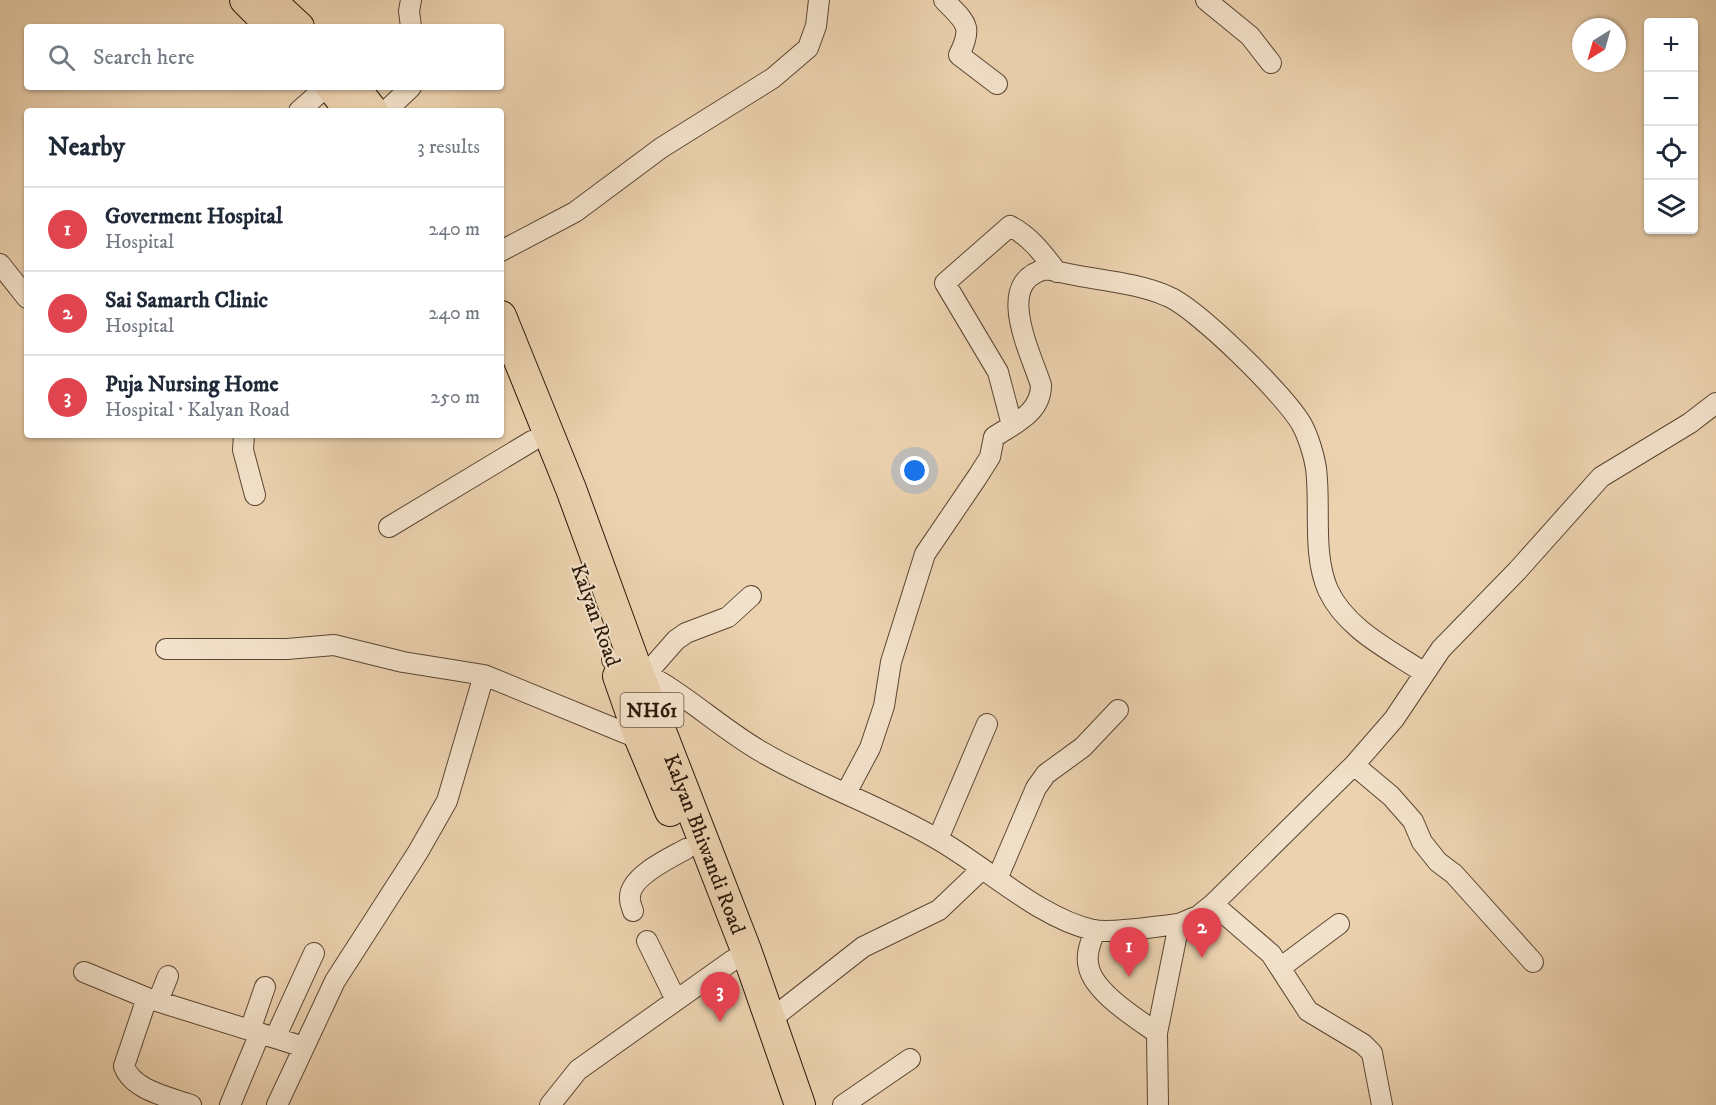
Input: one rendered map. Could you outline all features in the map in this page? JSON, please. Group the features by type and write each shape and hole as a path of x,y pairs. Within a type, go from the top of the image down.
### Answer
{"highway":[{"path":"255,1 270,24"},
{"path":"255,1 294,24"},
{"path":"333,90 348,108"},
{"path":"356,90 371,108"},
{"name":"Kalyan Bhiwandi Road","path":"504,323 571,489 632,667 746,950 800,1105"},
{"name":"Kalyan Road","path":"504,369 532,441 632,667 640,739 732,960 782,1105"}],"street":[{"path":"411,0 409,11 411,24"},
{"path":"504,249 575,212 661,148 773,78 808,48 816,26 819,0"},
{"path":"944,0 966,23 968,33 959,55 997,84"},
{"path":"1206,0 1250,36 1271,63"},
{"path":"302,108 323,90"},
{"path":"389,108 408,90"},
{"path":"1012,425 998,372 945,283 1010,226 1036,245 1057,272"},
{"path":"0,264 24,294"},
{"path":"846,793 870,748 884,706 891,662 924,554 990,457 994,436 1035,408 1041,395 1041,385 1017,308 1018,293 1023,280 1036,272 1047,269 1168,296 1204,322 1275,392 1302,424 1315,465 1319,558 1328,590 1349,621 1424,672"},
{"path":"751,596 728,617 686,633 632,667 762,752 938,839 989,874 1071,922 1095,930 1179,924 1198,916 1213,904 1353,765 1394,719 1441,649 1517,571 1601,477 1690,423 1716,403"},
{"path":"244,438 243,450 255,495"},
{"path":"389,527 532,441"},
{"path":"166,649 287,650 334,645 403,662 484,675 640,739"},
{"path":"277,1105 335,981 418,852 447,801 484,675"},
{"path":"770,1020 863,947 939,910 989,874 1046,774 1083,747 1118,710"},
{"path":"938,839 987,724"},
{"path":"1353,765 1391,796 1413,821 1422,842 1438,862 1454,874 1533,962"},
{"path":"633,911 629,897 633,886 650,870 686,849"},
{"path":"1213,904 1271,954 1308,1011 1363,1044 1372,1053 1382,1105"},
{"path":"1158,1105 1157,1033 1179,924"},
{"path":"1280,968 1339,924"},
{"path":"1095,930 1088,955 1089,969 1104,992 1157,1033"},
{"path":"647,940 676,1000"},
{"path":"230,1105 262,1034 314,953"},
{"path":"550,1105 578,1070 732,960"},
{"path":"84,972 153,1000 304,1047"},
{"path":"168,976 153,1000 124,1066 127,1076 146,1088 191,1105"},
{"path":"262,1034 265,987"},
{"path":"843,1105 910,1059"}],"place":[{"name":"Sai Samarth Clinic","path":"1202,958"},
{"name":"Goverment Hospital","path":"1129,977"},
{"name":"Puja Nursing Home","path":"720,1022"}]}
